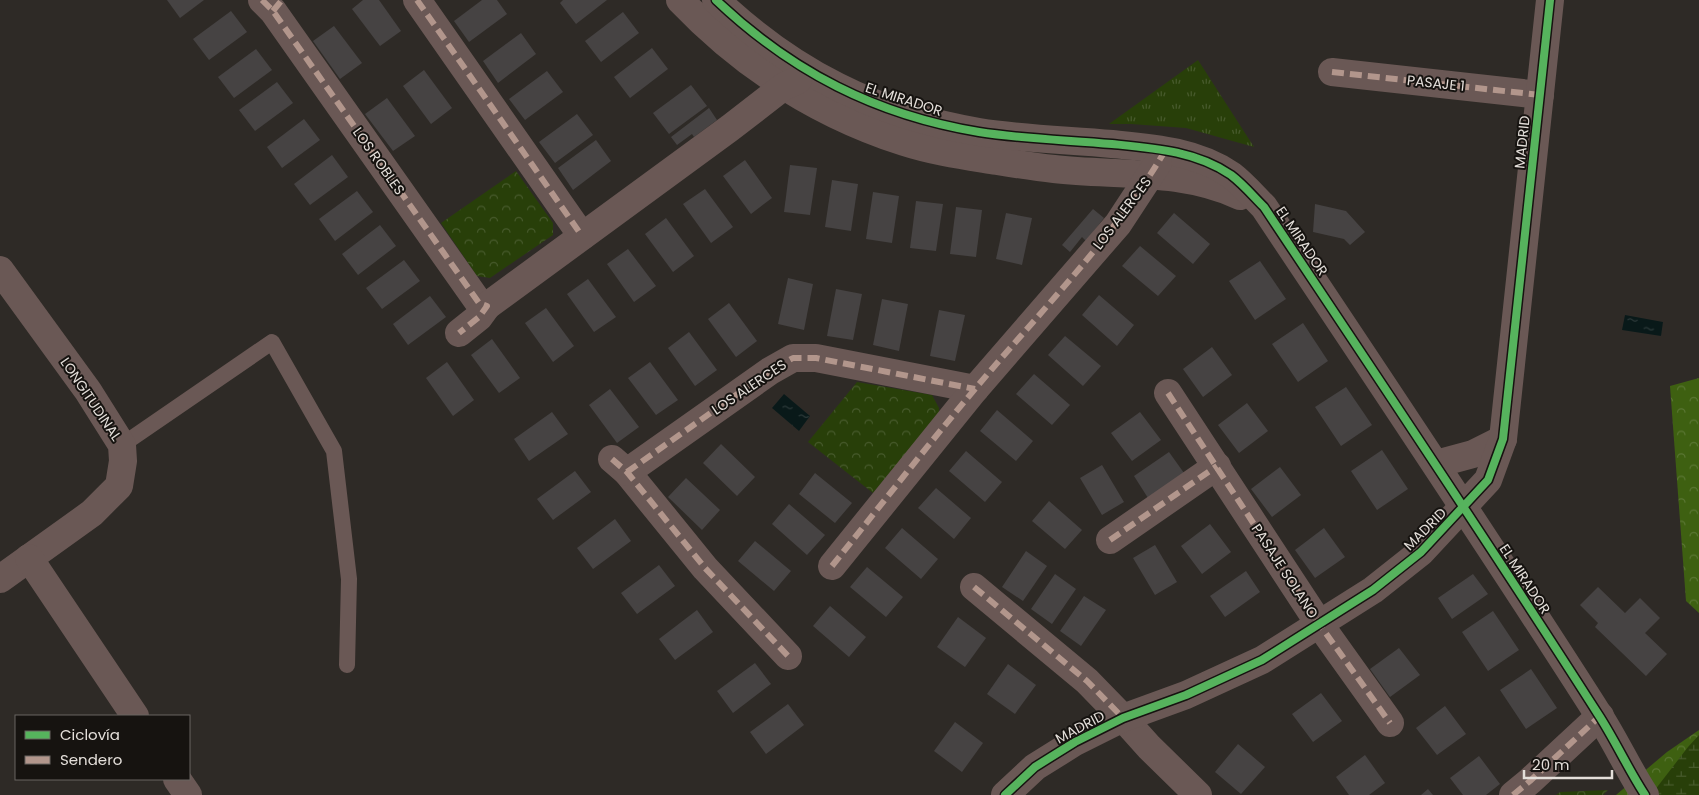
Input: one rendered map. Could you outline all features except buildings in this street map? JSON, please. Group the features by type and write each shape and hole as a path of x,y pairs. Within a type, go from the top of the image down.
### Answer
{"street":[{"path":"417,0 582,236"},
{"name":"EL MIRADOR","path":"680,0 712,32 746,61 783,87 822,109 863,128 906,143 949,154 1053,169 1151,176 1207,183 1264,206"},
{"name":"EL MIRADOR","path":"716,0 738,21 774,49 812,74 852,94 894,111 937,124 981,132 1166,149 1208,163 1231,176 1264,206 1436,464 1600,716 1630,772 1645,795"},
{"name":"MADRID","path":"1005,795 1035,767 1075,742 1123,718 1186,695 1262,660 1373,590 1421,552 1488,480 1503,439 1550,0"},
{"name":"LOS ROBLES","path":"272,4 480,304 488,306"},
{"name":"PASAJE 1","path":"1332,72 1540,94"},
{"path":"459,332 480,317 488,306 783,87 812,74"},
{"name":"LOS ALERCES","path":"832,566 975,388 1118,224 1151,176 1166,149"},
{"name":"LONGITUDINAL","path":"0,270 88,391 122,445 123,461 119,486 92,513 0,579"},
{"name":"LOS ALERCES","path":"788,656 705,568 619,465 793,358 816,358 975,388"},
{"name":"PASAJE SOLANO","path":"1168,393 1320,624 1390,723"},
{"path":"1436,464 1473,454 1503,439"},
{"path":"1110,540 1216,466"},
{"path":"29,558 134,715"},
{"path":"974,587 1088,681 1149,747 1198,795"},
{"path":"1513,795 1600,716"},
{"path":"178,780 188,795"}],"lane":[{"path":"122,445 272,342 334,451 349,579 347,665"}],"green space":[{"path":"1198,60 1254,147 1186,128 1109,124"},
{"path":"516,171 553,223 553,235 490,278 477,276 441,223"},
{"path":"1699,378 1699,613 1686,601 1670,386"},
{"path":"857,382 932,395 939,408 939,414 873,493 808,442"},
{"path":"1699,730 1699,795 1616,795 1667,752"},
{"path":"1699,735 1699,795 1651,795 1688,747"},
{"path":"1608,790 1603,795 1556,795 1560,792"}],"water":[{"path":"1625,315 1663,322 1661,336 1622,330"},
{"path":"784,394 810,416 799,431 772,408"}],"marked path":[{"path":"262,0 273,11 479,303 487,306 479,317 459,333"},
{"path":"273,11 282,0"},
{"path":"417,0 582,236"},
{"path":"1332,72 1540,95"},
{"path":"832,566 951,418 1084,263 1128,208 1166,149"},
{"path":"627,472 770,371 793,358 816,358 975,389"},
{"path":"1168,393 1320,625 1390,723"},
{"path":"612,459 627,472 705,568 788,656"},
{"path":"1110,540 1217,466"},
{"path":"974,587 1087,681 1123,718"},
{"path":"1513,795 1600,716"}],"cycle path":[{"path":"716,0 745,26 805,69 837,87 905,114 979,132 1029,138 1127,145 1174,152 1218,167 1244,186 1264,207 1516,586 1598,714 1645,795"},
{"path":"1005,795 1035,767 1075,742 1123,718 1186,695 1262,660 1373,590 1421,552 1488,480 1503,439 1550,0"}]}
